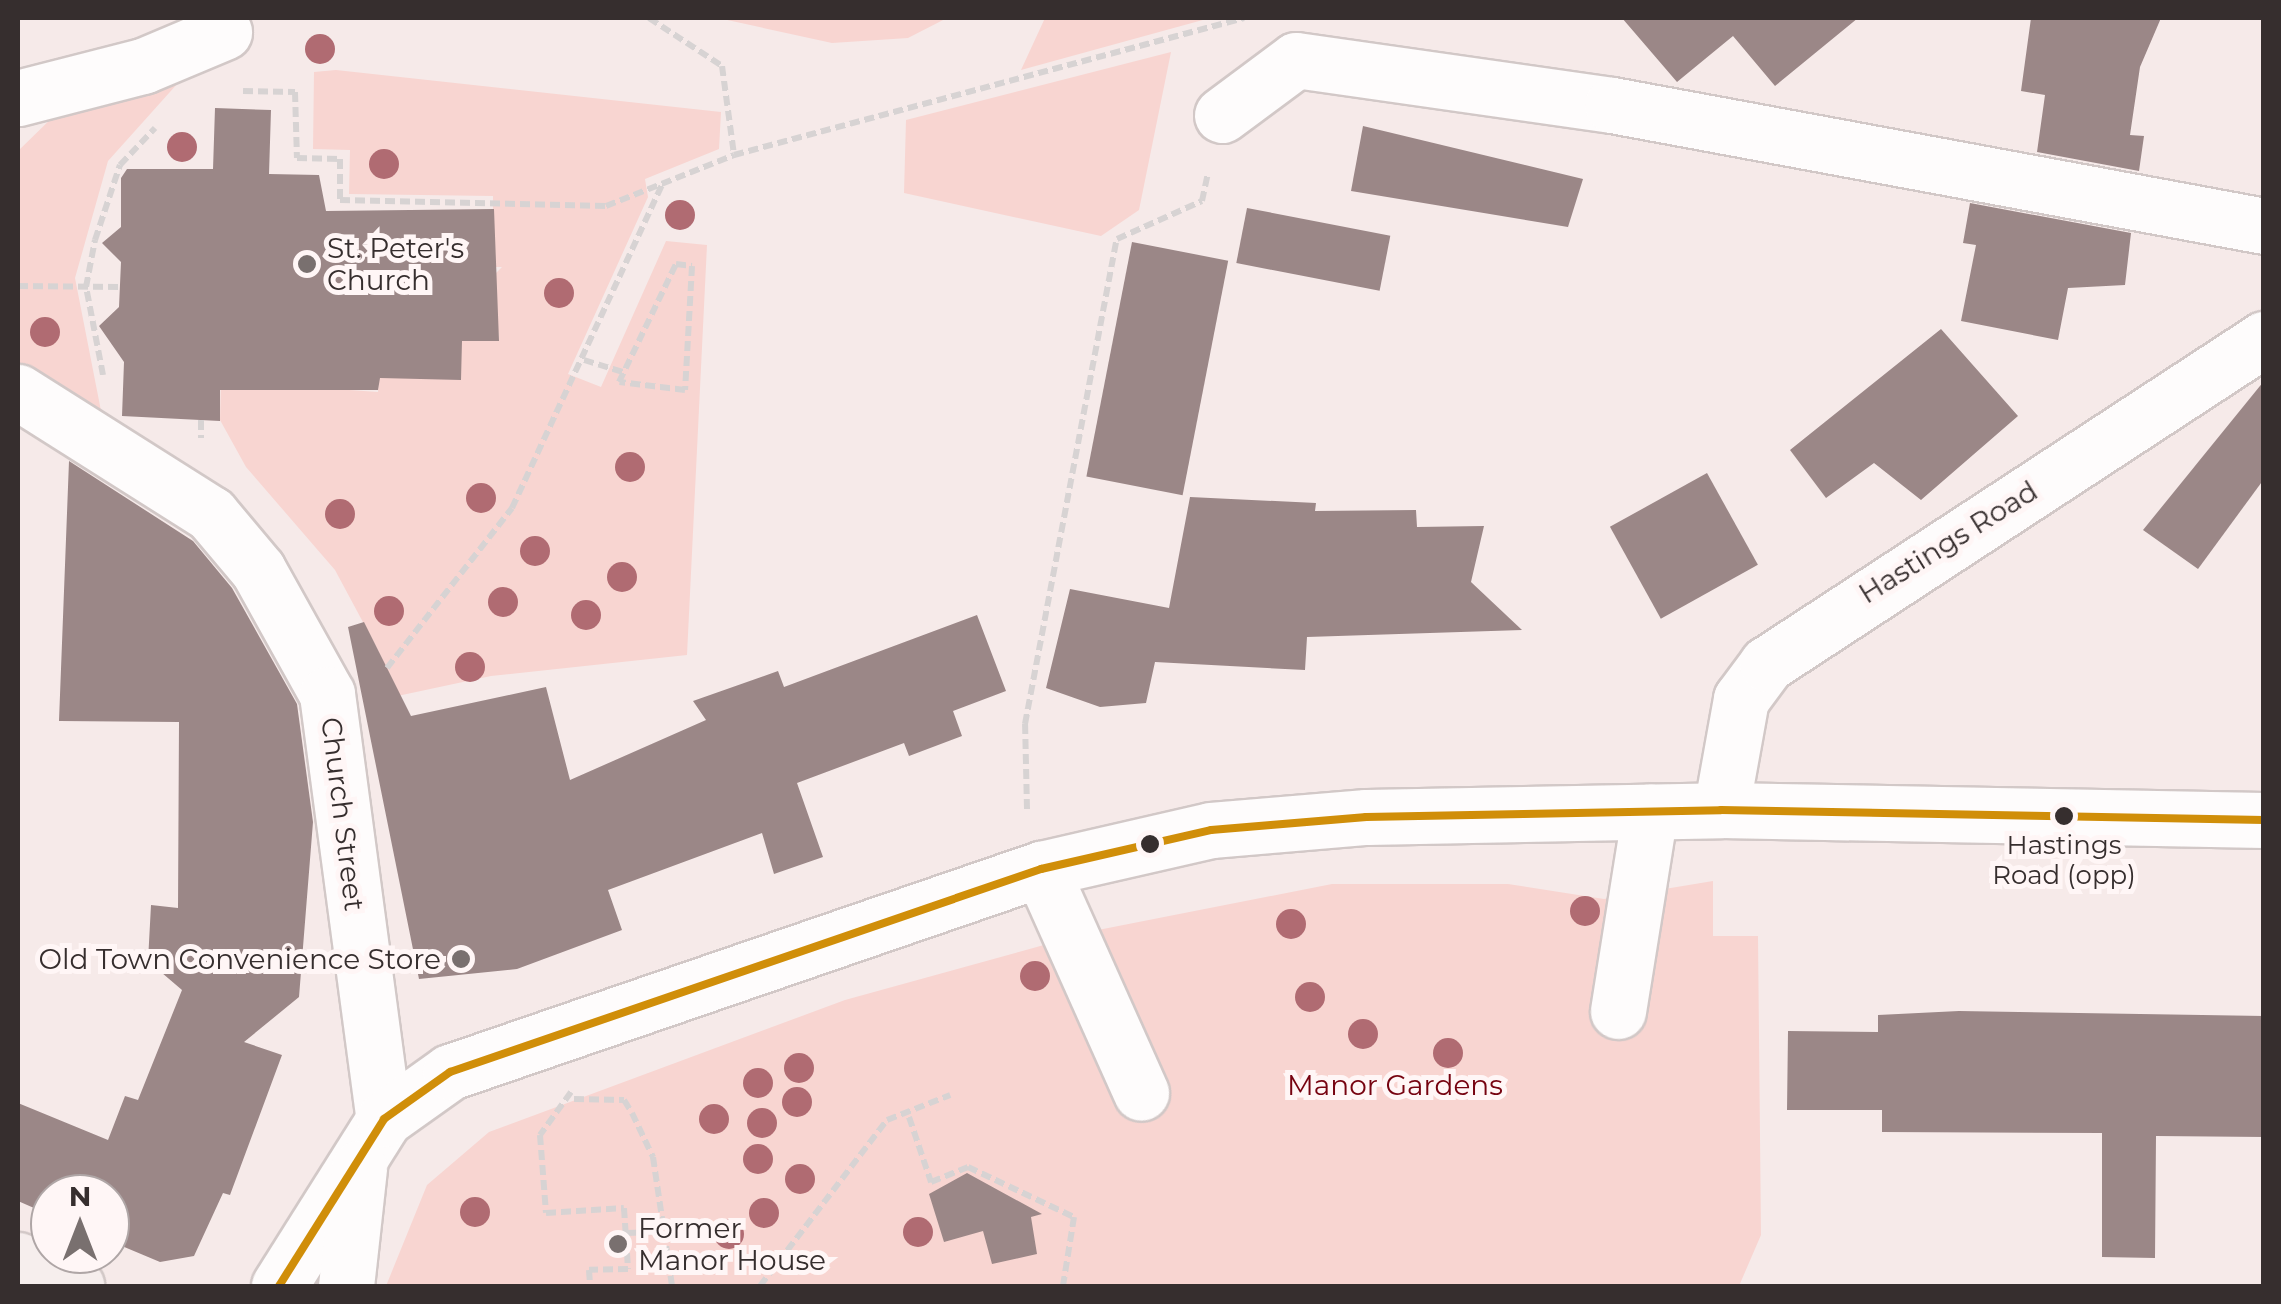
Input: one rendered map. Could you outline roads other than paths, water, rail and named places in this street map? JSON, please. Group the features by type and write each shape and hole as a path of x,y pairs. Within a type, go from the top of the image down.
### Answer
{"main road":[{"path":"18,1260 76,1286"}],"street":[{"path":"18,98 202,57"},
{"path":"1222,115 1296,60 1612,105 2264,226"},
{"name":"Hastings Road","path":"1720,810 1741,699 1767,664 2264,339"},
{"name":"Church Street","path":"18,392 211,514 258,570 327,694 372,1134 346,1286"},
{"path":"1618,1011 1650,812"},
{"path":"279,1286 372,1134 450,1072 551,1034 1041,869 1211,830 1650,812 2264,820"},
{"path":"1041,869 1141,1093"}],"place":[{"name":"St. Peter's Church","path":"307,264"},
{"name":"Hastings Road (opp)","path":"2064,816"},
{"name":"Old Town Convenience Store","path":"461,959"},
{"name":"Former Manor House","path":"618,1244"}],"park label":[{"name":"Manor Gardens","path":"1395,1085"}]}
